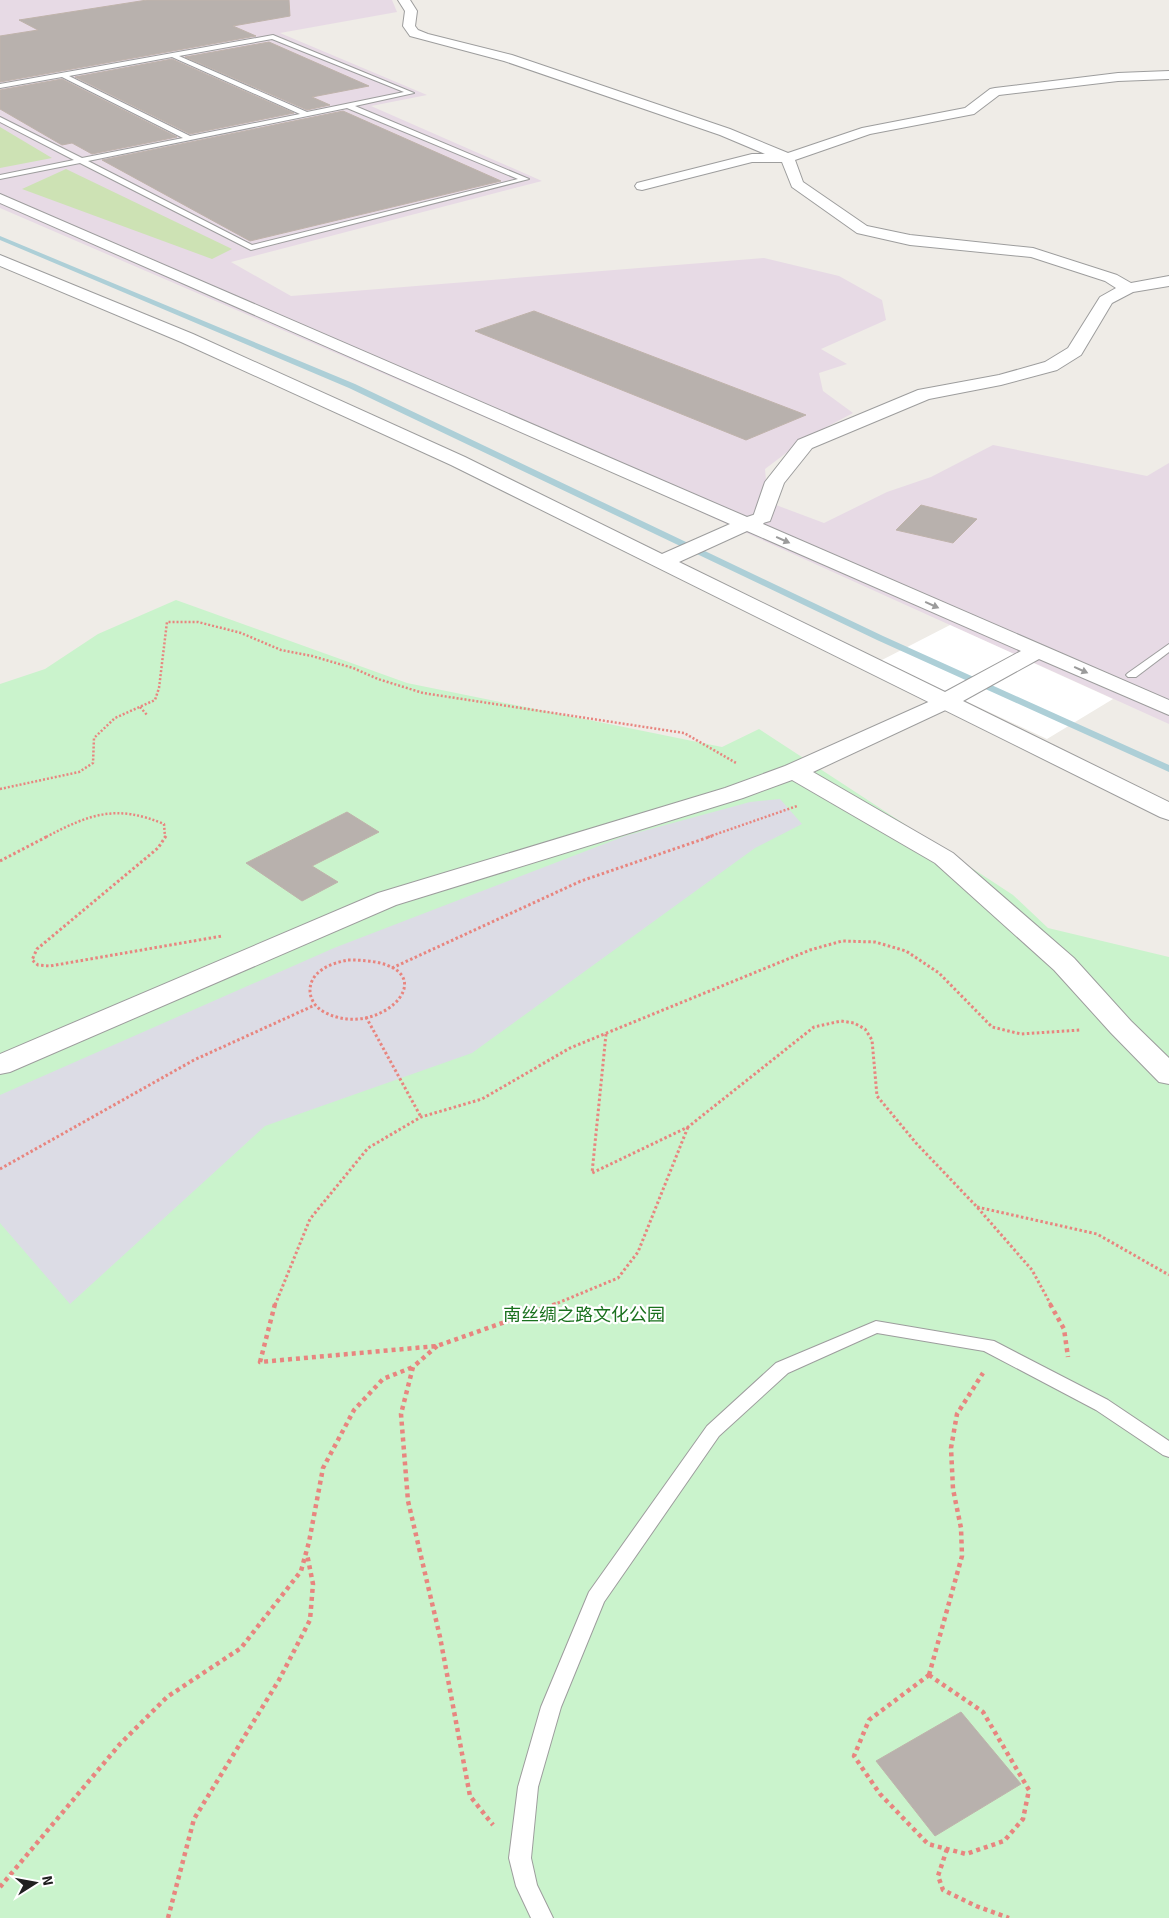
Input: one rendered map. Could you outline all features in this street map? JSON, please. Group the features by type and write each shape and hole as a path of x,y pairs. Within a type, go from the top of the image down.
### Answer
{"street":[{"path":"404,0 411,11 409,26 414,33 502,56 724,132 787,158 797,184 862,230 910,240 1033,253 1111,278 1128,288"},
{"path":"642,186 752,158 787,158 867,130 970,110 995,92 1118,77 1169,74"},
{"path":"0,189 755,520 1038,651 1169,708"},
{"path":"0,198 755,520 1169,690"},
{"path":"0,260 187,338 440,452 1169,812"},
{"path":"662,562 755,520 775,482 805,444 924,394 1001,380 1051,366 1075,351 1106,300 1128,288 1169,281"},
{"path":"0,1065 387,899 734,793 794,771 944,702 1038,651"},
{"path":"794,771 944,858 1064,964 1121,1027 1169,1075"}],"lane":[{"path":"0,86 273,36 411,93 0,177"},
{"path":"173,55 306,114"},
{"path":"63,75 189,138"},
{"path":"0,119 251,248 525,179 348,106"},
{"path":"1132,675 1169,647"},
{"path":"542,1918 527,1886 520,1858 528,1787 551,1707 596,1598 713,1431 782,1368 876,1326 988,1345 1102,1405 1169,1450"}],"path":[{"path":"0,789 79,772 93,763 94,738 115,718 155,700 159,688 167,622 198,622 241,633 281,650 312,656 353,668 378,679 423,693 684,733 729,760 770,780"},
{"path":"140,707 147,715"},
{"path":"392,968 581,881 776,812 836,795"},
{"path":"0,861 82,820 117,812 147,816 164,824 166,835 158,848 37,949 32,960 38,965 50,966 232,934"},
{"path":"688,1127 638,1252 618,1278 569,1299 438,1346 260,1362 276,1301 310,1219 368,1148 421,1118 482,1099 570,1048 810,950 842,941 874,942 906,951 939,973 992,1026 1021,1034 1121,1027"},
{"path":"348,960 380,962 401,975 404,984 404,993 398,1002 388,1010 366,1017 344,1018 330,1015 315,1005 310,1000 308,990 312,981 320,972 332,964 348,960"},
{"path":"0,1169 194,1060 315,1005"},
{"path":"366,1017 421,1118"},
{"path":"606,1034 592,1173 688,1127 814,1027 840,1021 854,1023 865,1029 872,1040 877,1096 916,1143 1032,1270 1064,1329 1069,1353 1063,1385"},
{"path":"976,1207 1097,1234 1169,1276"},
{"path":"0,1887 120,1744 166,1697 241,1648 301,1571 323,1468 354,1410 383,1379 413,1366 438,1346"},
{"path":"929,1675 983,1712 1029,1790 1023,1819 1004,1841 966,1854 928,1844 880,1794 854,1756 869,1720 929,1675 962,1556 961,1528 953,1489 952,1456 957,1414 979,1377 1001,1352"},
{"path":"413,1366 401,1414 408,1501 440,1637 470,1796 520,1858"},
{"path":"168,1918 194,1819 279,1680 310,1620 313,1584 306,1551"},
{"path":"947,1850 938,1876 943,1890 976,1906 1009,1918"}],"shaded area":[{"path":"0,0 392,0 397,12 280,33 427,95 371,106 542,181 231,262 291,296 764,258 839,276 882,300 886,320 821,349 847,364 819,373 823,391 853,413 806,438 765,469 768,502 824,523 887,492 931,477 993,445 1147,476 1169,463 1169,724 625,478 0,208"},
{"path":"780,799 802,824 755,848 472,1053 265,1126 70,1304 0,1223 0,1095 334,948 625,836 750,802"}],"green space":[{"path":"0,127 52,158 0,168"},
{"path":"66,169 232,249 212,259 22,189"},
{"name":"南丝绸之路文化公园","path":"176,600 407,683 722,747 759,729 1013,895 1048,928 1169,957 1169,1918 0,1918 0,684 45,669 98,634"}],"pier":[{"path":"950,625 1113,699 1047,739 880,661"}],"building":[{"path":"147,0 289,0 290,16 233,26 256,36 0,82 0,36 38,30 19,20"},
{"path":"269,42 369,86 312,97 330,105 307,110 185,57"},
{"path":"172,59 294,113 190,134 75,77"},
{"path":"62,79 177,137 92,154 72,143 62,145 0,109 0,90"},
{"path":"343,111 501,181 250,241 102,160"},
{"path":"534,311 806,415 746,440 475,331"},
{"path":"921,505 977,519 953,543 896,530"},
{"path":"347,812 379,832 312,866 338,882 302,901 246,863"},
{"path":"961,1712 1021,1784 935,1836 876,1761"}],"waterway":[{"path":"0,238 352,386 880,638 1169,769"}]}
